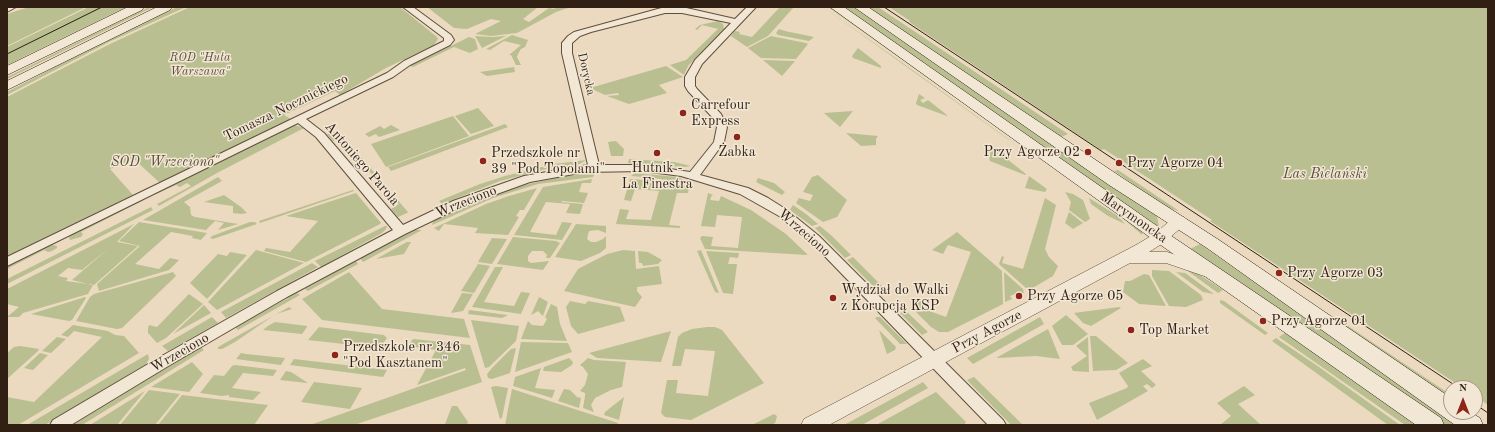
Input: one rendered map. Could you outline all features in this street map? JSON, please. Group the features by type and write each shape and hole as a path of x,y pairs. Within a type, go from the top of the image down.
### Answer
{"main road":[{"path":"7,71 138,7"},
{"path":"7,86 166,7"},
{"name":"Marymoncka","path":"836,7 1160,237 1433,425"},
{"name":"Marymoncka","path":"860,7 1115,181 1179,221 1443,405"}],"street":[{"path":"7,9 12,7"},
{"name":"Tomasza Nocznickiego","path":"7,262 362,87 390,75 407,63 445,44 448,41 448,38 407,7"},
{"path":"693,176 719,142 722,127 717,116 690,86 690,76 694,68 752,7"},
{"name":"Dorycka","path":"594,168 567,53 567,43 571,38 588,30 665,10 682,10 737,22"},
{"name":"Antoniego Parola","path":"299,119 320,135 401,231"},
{"name":"Wrzeciono","path":"58,425 165,361 282,294 401,231 457,204 510,184 544,175 594,168 643,168 682,173 719,183 754,196 783,212 800,225 998,425"},
{"name":"Przy Agorze","path":"811,425 1126,257 1160,237 1179,221"},
{"path":"1126,257 1167,258 1216,275"}],"green space":[{"path":"29,7 86,7 7,46 7,14"},
{"path":"89,7 126,7 7,65 7,47"},
{"path":"149,7 153,7 7,79 7,77"},
{"path":"178,7 186,7 109,42 7,95 7,92 76,56 150,18"},
{"name":"ROD \"Huta Warszawa\"","path":"190,7 400,7 438,39 434,45 386,68 340,95 335,91 284,115 291,119 160,183 134,159 110,169 133,195 7,256 7,97 110,44"},
{"path":"427,7 538,7 523,19 529,22 549,8 554,9 557,7 571,7 556,12 517,33 491,36 475,34 501,21 491,19 467,29 454,28"},
{"path":"780,7 794,7 768,36 747,47 731,36 735,31 740,32 739,34 752,37"},
{"path":"823,7 904,64 1011,141 1009,140"},
{"path":"828,7 831,7 1142,230 1142,235 1117,213"},
{"path":"841,7 855,7 1152,212 1157,216 1159,227"},
{"path":"866,7 878,7 1068,134 1061,137"},
{"name":"Las Bielański","path":"889,7 1488,7 1488,405 1483,402 1483,380 1451,380 1104,149 1101,150 909,22 910,21"},
{"path":"718,21 723,24 724,29 688,66 684,75 670,65 686,60 718,29 702,25 697,30 695,29 700,25"},
{"path":"779,29 814,37 809,41 778,35 776,33"},
{"path":"512,35 528,40 525,47 521,49 517,57 521,65 516,65 511,55 509,55 521,45 504,41 490,50 486,49"},
{"path":"475,36 492,37 506,36 482,48"},
{"path":"771,36 808,44 796,59 761,58 748,48"},
{"path":"469,37 475,39 478,49 470,53 454,47 413,67 410,66"},
{"path":"858,48 881,66 881,68 853,58 852,56"},
{"path":"763,60 795,61 782,76"},
{"path":"666,66 683,77 659,85 667,93 629,104 607,96 619,95 618,93 605,95 590,88"},
{"path":"514,67 515,72 487,76 480,72"},
{"path":"919,94 925,98 920,100 923,103 928,100 947,116 917,105 916,103"},
{"path":"478,108 494,126 471,134 455,116"},
{"path":"853,111 840,127 824,113"},
{"path":"453,116 469,136 386,167 371,144"},
{"path":"505,124 508,127 391,171 388,167"},
{"path":"294,125 304,128 217,173 159,206 157,204 191,186 187,183 180,187 176,185 149,197 148,196"},
{"path":"391,125 400,130 379,137 376,134 369,137 365,134 380,126 384,129"},
{"path":"338,131 380,179 377,180 362,163 354,166 353,164 360,161 341,138 333,141 327,134"},
{"path":"846,133 878,136 876,139 876,145 861,146"},
{"path":"616,141 624,149 623,156 611,156 608,142"},
{"path":"993,149 999,153 993,155 996,157 1002,155 1026,174 1025,175 990,161 989,158 991,150"},
{"path":"629,159 674,162 691,166 684,167 628,163"},
{"path":"586,160 580,164 546,169 500,181 442,204 439,201 480,184 505,176 554,164"},
{"path":"1118,170 1179,211 1166,207 1114,171"},
{"path":"595,173 593,177 538,184 493,198 432,225 433,221 474,202 515,187 559,177"},
{"path":"635,173 677,177 688,181 689,184 655,178 631,176"},
{"path":"818,175 847,200 837,217 823,222 796,203 799,198 810,201 813,195 803,192 812,177"},
{"path":"1029,176 1047,189 1045,192 1025,188"},
{"path":"218,177 222,181 184,202 190,207 191,215 195,217 238,224 218,230 224,223 215,221 206,230 143,220"},
{"path":"758,178 774,183 785,192 782,195 756,182"},
{"path":"592,179 591,183 582,183 579,192 588,193 584,203 561,202 583,204 580,214 566,213 570,204 546,202 530,232 556,235 562,222 572,223 562,240 514,235 543,187"},
{"path":"630,179 659,181 689,187 688,193 677,193 669,225 680,226 680,228 616,224 620,209 629,210 626,219 651,220 659,191 635,189 631,201 624,200"},
{"path":"382,182 408,212 407,213 398,217 391,209 399,204 379,183"},
{"path":"537,188 524,210 520,210 516,216 519,217 508,235 475,233 478,228 444,224 439,231 434,228 486,204"},
{"path":"353,190 354,191 260,223 259,221"},
{"path":"1065,192 1073,194 1083,200 1090,219 1085,222 1069,210 1071,202"},
{"path":"356,193 381,223 380,224 306,262 264,251 266,248 290,252 318,221 286,216"},
{"path":"708,193 716,196 712,195 710,200 719,201 721,196 751,210 786,234 808,255 705,249 700,238 702,236 713,237 711,246 738,248 742,217 717,215 715,227 701,226"},
{"path":"224,195 247,213 233,213 233,206 204,202"},
{"path":"1045,198 1056,205 1045,249 1049,257 1058,266 1053,276 1031,289 1026,288 999,264 1002,256 1004,257 1002,263 1023,269"},
{"path":"1089,198 1118,216 1125,224 1108,216 1091,204"},
{"path":"141,200 144,200 81,232 83,234 81,237 70,240 69,237 74,233"},
{"path":"793,205 818,224 812,226 790,210"},
{"path":"151,207 153,210 7,284 7,279"},
{"path":"1069,212 1083,223 1073,229 1065,223"},
{"path":"139,222 207,233 201,240 192,238 193,236 171,232 135,264 159,269 170,258 179,260 169,270 99,291 97,284 140,246 119,241"},
{"path":"250,222 255,222 257,224 213,239 210,238 212,236"},
{"path":"134,224 117,242 138,246 94,285 89,284 93,285 88,294 23,313 19,317 7,317 19,307 7,304 7,289","holes":["109,248 72,280 88,284 66,281 68,278 58,276 68,268 82,270"]},
{"path":"576,224 606,226 606,233 598,230 589,231 587,239 591,242 596,242 606,236 606,248 600,253 581,261 555,257"},
{"path":"387,226 386,229 382,233 321,267 315,261"},
{"path":"820,226 851,255 845,258 815,228"},
{"path":"415,230 422,230 363,262 360,258"},
{"path":"957,232 1002,271 1003,304 948,332 939,332 931,327 911,307 921,300 921,308 946,317 971,252 948,245 943,254 932,250"},
{"path":"513,237 556,241 560,243 550,258 546,258 547,255 543,251 532,251 528,256 528,261 531,263 549,261 543,270 497,264"},
{"path":"492,238 507,239 492,264 478,262"},
{"path":"407,242 411,242 404,254 376,259"},
{"path":"1200,244 1443,412 1443,420 1455,420 1462,425 1444,425 1188,250"},
{"path":"47,246 57,246 57,248 48,252 44,250 7,269 7,266"},
{"path":"256,250 304,263 217,310 208,302"},
{"path":"623,250 635,251 636,269 659,266 662,284 637,287 637,291 642,297 635,307 564,291 578,269 607,254"},
{"path":"701,250 719,293 715,292 697,251"},
{"path":"638,251 648,252 662,260 658,264 643,266 642,263 639,263"},
{"path":"706,251 739,253 738,258 730,257 728,264 737,264 733,294 723,293"},
{"path":"230,252 247,255 207,299 190,283 218,254 227,256"},
{"path":"853,257 888,292 882,295 847,260"},
{"path":"356,261 358,264 308,291 305,289"},
{"path":"312,263 318,267 226,318 221,312"},
{"path":"478,264 490,266 474,293 461,291"},
{"path":"495,267 503,267 484,302 514,306 521,292 530,293 521,314 472,307"},
{"path":"1185,269 1197,273 1223,290 1218,293"},
{"path":"1152,270 1169,271 1201,295 1203,300 1186,307 1169,306 1152,276"},
{"path":"173,272 176,276 122,328 117,329 76,321 90,297 94,294"},
{"path":"349,272 382,309 464,319 470,338 322,320 302,299"},
{"path":"1004,272 1023,289 1024,293 1020,292 1010,296 1012,299 1005,302"},
{"path":"1176,272 1185,273 1214,294 1203,292"},
{"path":"1144,274 1149,275 1166,306 1139,304 1123,292 1125,281 1130,281"},
{"path":"297,293 300,295 238,330 235,327"},
{"path":"462,293 473,294 463,311 451,313"},
{"path":"189,294 203,304 166,338 157,343 148,333 149,325 157,327"},
{"path":"85,297 86,298 72,320 69,321 31,314"},
{"path":"539,297 548,302 543,316 538,311 531,315"},
{"path":"1220,300 1224,301 1268,333 1265,335 1220,303"},
{"path":"570,301 585,304 588,301 620,307 625,321 578,334 571,326 566,307"},
{"path":"551,304 557,307 560,324 567,341 521,339 528,321 532,325 543,326 547,319 545,317"},
{"path":"204,305 211,313 173,334"},
{"path":"289,307 292,309 277,314"},
{"path":"1119,307 1121,308 1091,326 1083,323 1074,313"},
{"path":"469,310 508,315 502,318 468,314"},
{"path":"906,311 928,332 922,335 900,313"},
{"path":"1066,315 1088,334 1073,345 1062,345 1052,326"},
{"path":"273,316 235,342 222,349 218,349 218,347"},
{"path":"1333,316 1443,390 1443,397 1329,319"},
{"path":"212,317 218,323 168,351 162,346"},
{"path":"880,317 907,344 900,344 875,318"},
{"path":"1040,317 1044,324 973,364 967,358"},
{"path":"471,320 519,326 516,341 489,367 485,368"},
{"path":"275,322 307,327 302,334 263,330"},
{"path":"73,325 108,331 115,335 124,336 139,353 18,425 7,425 7,397 34,402 102,337 74,331 68,337 61,335"},
{"path":"319,327 384,335 387,338 380,348 308,340"},
{"path":"715,327 722,330 764,383 691,420 665,417 661,413 667,380 678,380 676,393 708,396 715,351 685,349 681,366 672,366 678,337 682,333 692,329"},
{"path":"1048,329 1060,359 1036,356 996,358"},
{"path":"879,330 896,347 895,350 887,354"},
{"path":"671,331 661,362 597,358 589,353"},
{"path":"1285,333 1346,370 1425,425 1405,425 1279,337"},
{"path":"1090,336 1096,336 1128,363 1116,370 1093,371"},
{"path":"57,337 66,339 51,353 42,351"},
{"path":"1088,337 1089,372 1073,371 1071,367 1087,356 1076,346"},
{"path":"1276,338 1400,425 1388,425 1272,341"},
{"path":"413,339 470,345 482,382 354,425 310,425 466,370 465,368 417,385 436,350 408,346"},
{"path":"521,342 568,343 572,352 515,372"},
{"path":"20,346 39,349 7,379 7,353 14,347"},
{"path":"201,347 204,350 82,425 73,425"},
{"path":"516,348 510,373 492,379 488,378 487,374 492,368 511,349"},
{"path":"40,353 48,355 33,370 24,368"},
{"path":"241,353 285,358 281,365 236,359"},
{"path":"148,354 149,359 146,364 45,425 27,425"},
{"path":"569,358 573,362 572,365 561,372 543,371 544,367"},
{"path":"588,358 594,360 626,362 622,387 611,390 595,398 591,405 594,412 583,408 585,393 580,391 585,385 588,374 580,365"},
{"path":"294,359 387,370 383,377 290,365"},
{"path":"1143,359 1152,366 1141,371 1156,385 1152,388 1147,384 1143,386 1148,391 1097,420 1089,403 1127,388 1128,386 1119,373"},
{"path":"192,362 203,374 189,392 151,387"},
{"path":"235,365 277,370 273,376 243,373 232,388 261,392 253,400 229,397 229,395 222,396 200,393 214,375 224,376 232,366"},
{"path":"541,368 535,388 555,390 552,398 513,386 515,377"},
{"path":"286,371 291,372 308,383 280,380"},
{"path":"974,377 1023,425 1011,425 967,380"},
{"path":"314,382 362,388 350,409 301,402"},
{"path":"923,382 928,388 862,425 844,425"},
{"path":"496,386 508,388 502,418 500,419 491,387"},
{"path":"1244,386 1255,395 1238,404 1261,425 1220,425 1231,416 1217,403"},
{"path":"512,389 618,423 617,425 505,425"},
{"path":"564,389 570,390 577,397 581,398 579,408 558,401"},
{"path":"149,390 180,394 155,425 120,425"},
{"path":"145,391 117,425 90,425"},
{"path":"936,392 966,422 964,425 876,425"},
{"path":"182,395 268,405 254,425 158,425"},
{"path":"624,397 619,420 604,415 605,412"},
{"path":"452,406 457,406 468,422 467,425 445,424"},
{"path":"774,414 777,416 775,423 772,425 752,425"}],"tram line":[{"path":"7,54 102,7"},
{"path":"884,7 1447,380"},
{"path":"1483,410 1488,413"}],"place":[{"name":"Carrefour Express","path":"683,113"},
{"name":"Żabka","path":"737,137"},
{"name":"Przy Agorze 02","path":"1088,152"},
{"name":"Hutnik - La Finestra","path":"657,153"},
{"name":"Przedszkole nr 39 \"Pod Topolami\"","path":"483,161"},
{"name":"Przy Agorze 04","path":"1119,163"},
{"name":"Przy Agorze 03","path":"1279,273"},
{"name":"Przy Agorze 05","path":"1019,296"},
{"name":"Wydział do Walki z Korupcją KSP","path":"833,298"},
{"name":"Przy Agorze 01","path":"1263,321"},
{"name":"Top Market","path":"1131,330"},
{"name":"Przedszkole nr 346 \"Pod Kasztanem\"","path":"335,355"}],"park label":[{"name":"SOD \"Wrzeciono\"","path":"165,162"}]}
